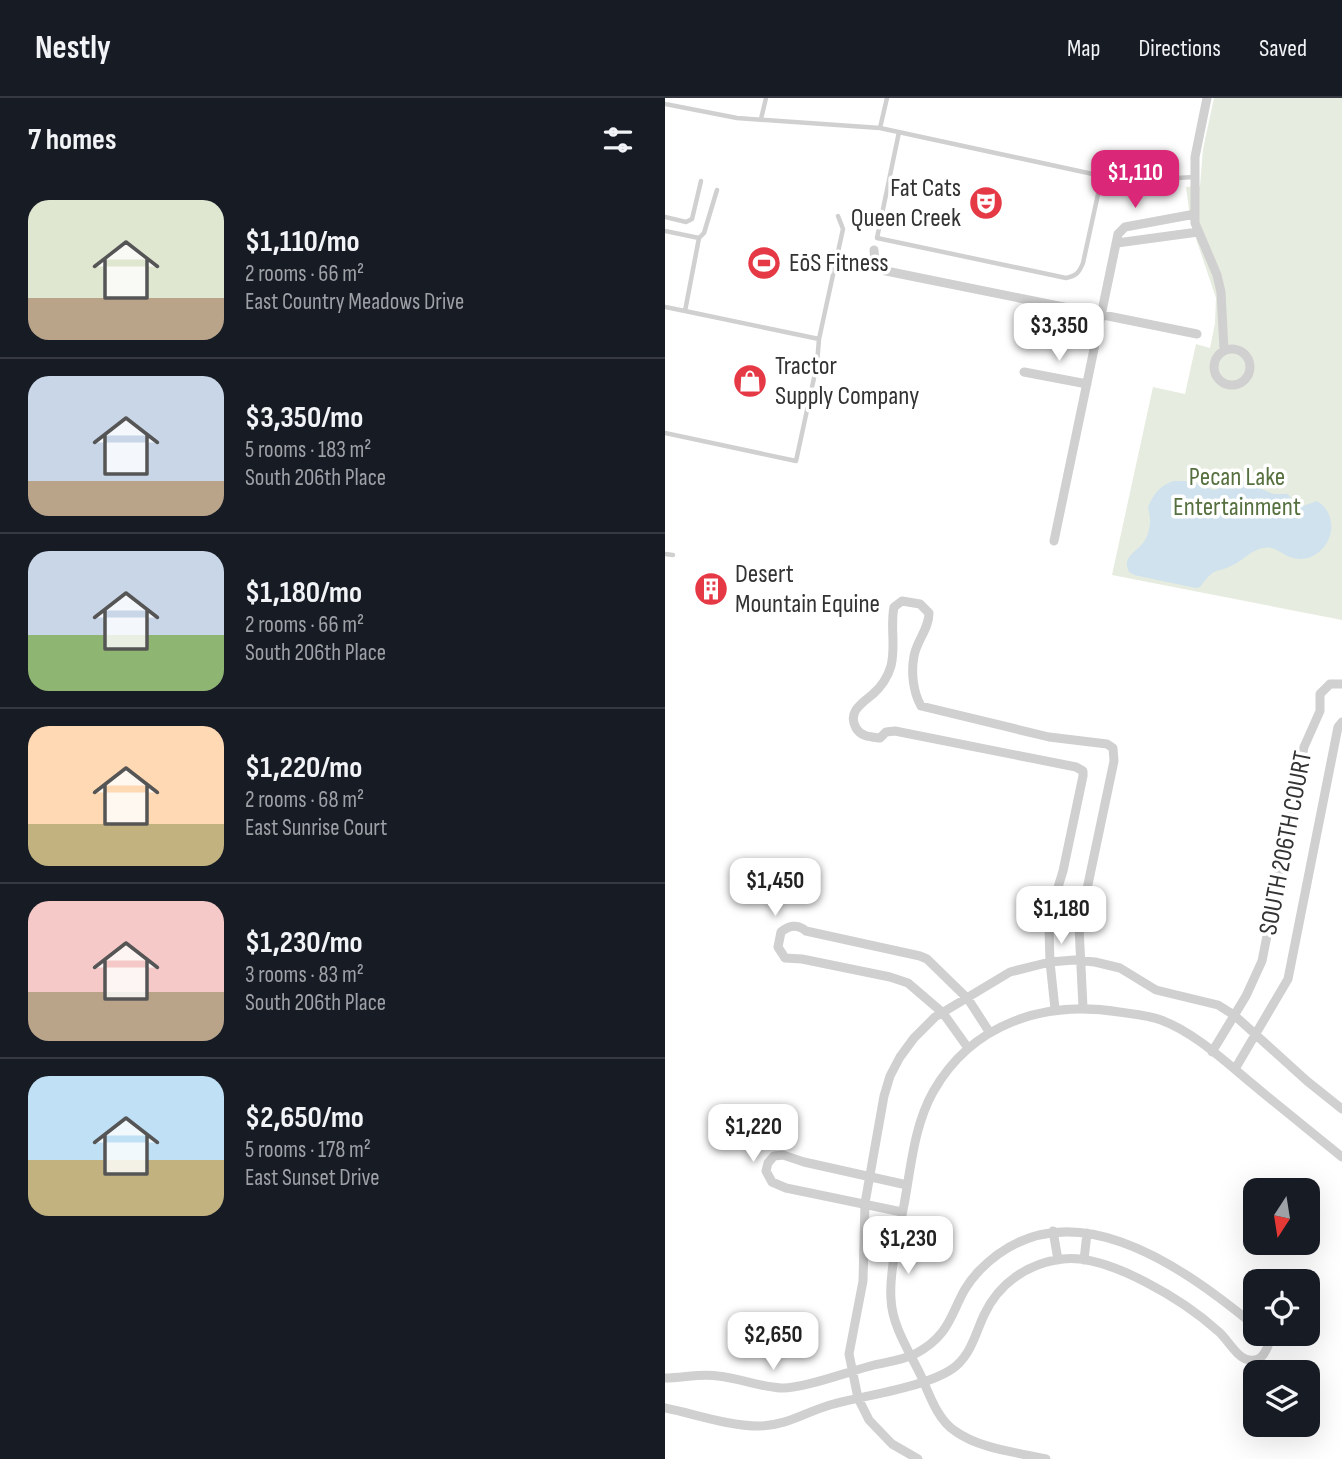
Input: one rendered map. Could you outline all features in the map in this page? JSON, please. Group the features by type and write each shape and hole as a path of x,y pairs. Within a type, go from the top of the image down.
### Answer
{"street":[{"path":"1207,98 1195,157 1195,214 1198,232 1217,275 1221,292 1224,350"},
{"path":"1054,541 1118,234 1125,227 1195,214"},
{"path":"1151,222 1154,238"},
{"path":"1117,243 1198,232"},
{"path":"874,250 875,263 886,271 1197,334"},
{"path":"1224,350 1240,350 1248,358 1250,369 1241,383 1229,385 1216,375 1214,363 1219,353 1224,350"},
{"path":"1024,372 1087,384"},
{"path":"1055,1009 1050,962 1052,907 1063,871 1083,771 1076,767 895,731 886,732 880,737 859,733 853,724 853,715 863,700 875,692 887,677 895,644 892,635 894,607 902,601 920,604 929,612 929,621 914,655 914,692 921,706 1049,737 1101,743 1113,748 1114,761 1079,927 1083,1007"},
{"name":"SOUTH 206TH COURT","path":"1234,1015 1253,983 1262,961 1304,747 1319,711 1320,694 1330,684 1342,684"},
{"name":"SOUTH 206TH COURT","path":"1234,1069 1281,993 1291,968 1338,727 1342,722"},
{"path":"968,1048 943,1013 902,980 802,959 785,958 778,947 781,932 787,927 797,926 806,931 920,956 968,999 990,1033"},
{"path":"918,1459 892,1444 869,1420 858,1398 849,1354 863,1281 865,1203 884,1096 890,1076 914,1038 943,1013 1010,972 1050,962 1080,961 1120,968 1156,990 1218,1005 1234,1015 1342,1109"},
{"path":"1046,1459 986,1445 953,1431 943,1420 893,1314 891,1299 914,1145 924,1112 944,1076 968,1048 990,1033 1023,1017 1055,1009 1083,1007 1161,1020 1181,1029 1212,1052 1342,1157"},
{"path":"1212,1052 1234,1015"},
{"path":"902,1212 777,1185 767,1177 766,1171 774,1156 783,1155 907,1185"},
{"path":"665,1378 717,1376 782,1388 912,1356 934,1343 944,1333 968,1285 988,1262 1014,1245 1053,1231 1087,1233 1110,1238 1175,1267 1207,1287 1243,1316"},
{"path":"1053,1231 1058,1260"},
{"path":"1084,1260 1087,1233"},
{"path":"665,1408 759,1426 793,1420 828,1405 924,1382 955,1367 962,1360 977,1335 989,1305 1003,1286 1035,1265 1058,1260 1084,1260 1116,1269 1174,1299 1219,1332 1242,1357 1251,1361 1259,1360 1269,1346"}],"lane":[{"path":"761,119 766,98"},
{"path":"880,128 887,98"},
{"path":"665,104 737,118 880,128 1125,181 1162,181 1195,177"},
{"path":"874,250 899,132"},
{"path":"877,238 1066,278 1074,277 1080,272 1083,263 1102,176"},
{"path":"665,217 686,222 692,219 701,181"},
{"path":"685,311 699,239 704,233 717,190"},
{"path":"665,433 796,461 843,229 838,216"},
{"path":"665,231 699,239"},
{"path":"665,306 819,339"},
{"path":"665,554 673,555"}],"green space":[{"name":"Pecan Lake Entertainment","path":"1214,98 1342,98 1342,620 1112,575 1153,387 1185,394 1196,344 1210,348 1216,298 1191,224 1186,187 1200,186 1203,149"}],"water":[{"path":"1174,481 1188,481 1214,490 1243,481 1273,494 1288,494 1300,507 1317,501 1330,516 1329,538 1321,550 1308,558 1293,558 1267,547 1259,549 1235,564 1213,573 1196,588 1134,575 1129,572 1127,562 1147,536 1150,524 1148,507 1158,491"}],"place":[{"name":"Fat Cats Queen Creek","path":"986,203"},
{"name":"EōS Fitness","path":"764,263"},
{"name":"Tractor Supply Company","path":"750,381"},
{"name":"Desert Mountain Equine","path":"711,589"}]}
